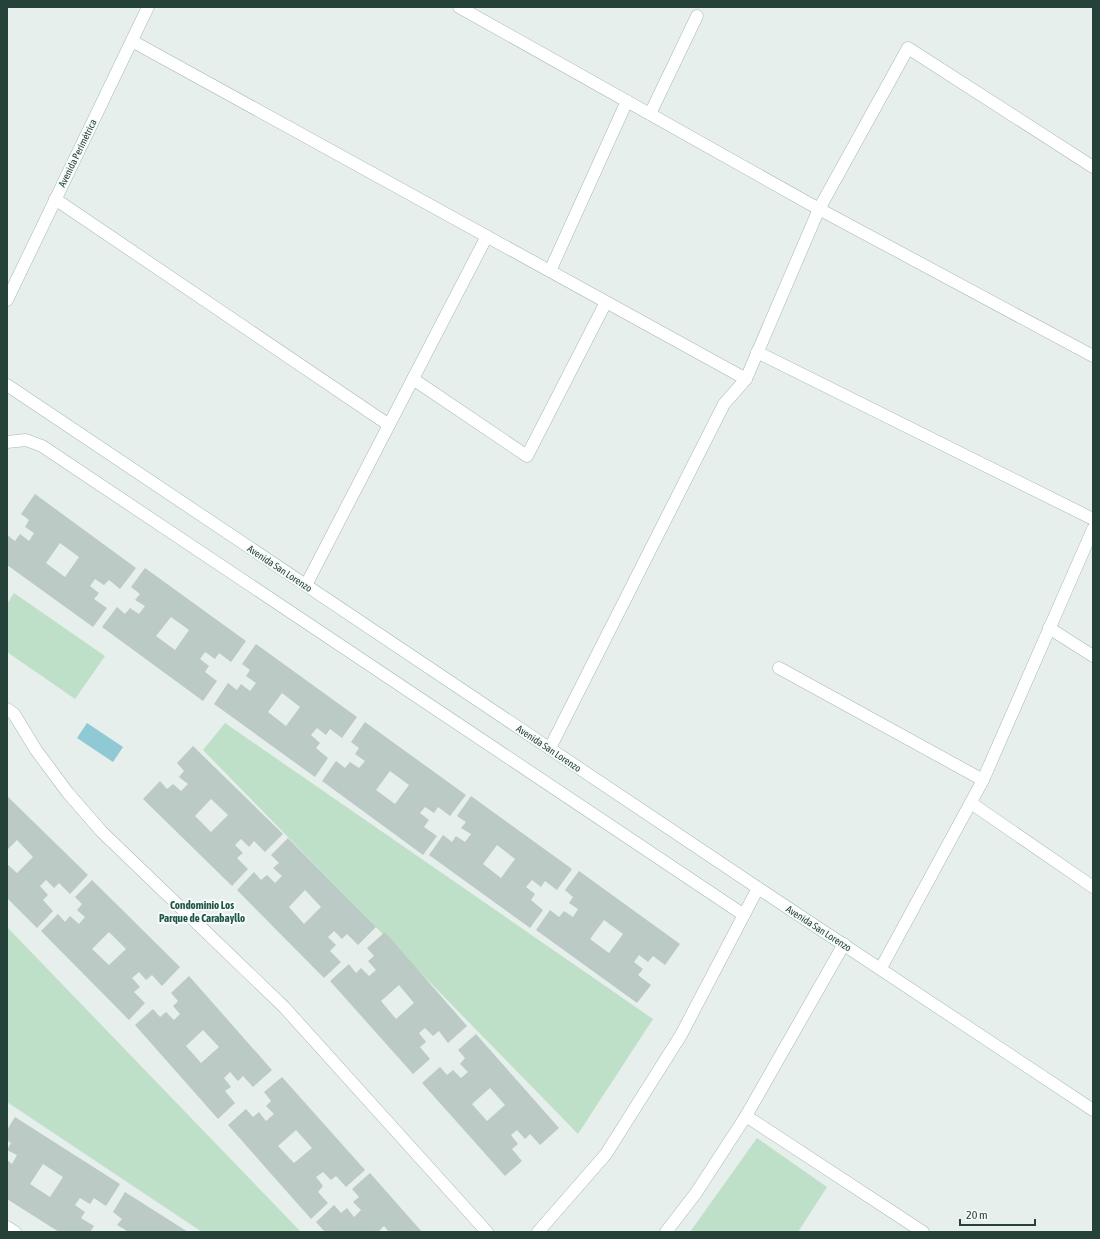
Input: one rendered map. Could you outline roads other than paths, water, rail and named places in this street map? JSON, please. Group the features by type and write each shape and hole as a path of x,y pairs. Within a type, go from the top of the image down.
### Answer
{"street":[{"name":"Avenida Perimétrica","path":"7,300 148,7"},
{"path":"459,7 819,209 1093,356"},
{"path":"650,114 697,16"},
{"path":"132,41 746,379"},
{"path":"550,748 724,404 746,379 819,209 908,48 1093,167"},
{"path":"550,271 627,101"},
{"path":"55,199 389,425"},
{"path":"306,585 487,236"},
{"path":"413,380 527,456 606,302"},
{"path":"757,352 1093,518"},
{"name":"Avenida San Lorenzo","path":"7,385 758,888 881,968 1093,1110"},
{"path":"7,442 26,440 42,446 744,916"},
{"path":"881,968 983,780 1093,529"},
{"path":"1049,628 1093,656"},
{"path":"779,668 983,780"},
{"path":"7,709 14,714 36,750 68,793 102,832 284,1007 487,1232"},
{"path":"971,803 1093,887"},
{"path":"538,1232 606,1154 682,1035 758,888"},
{"path":"666,1232 696,1193 746,1116 844,944"},
{"path":"746,1116 923,1232"},
{"path":"7,1227 15,1232"}],"water":[{"path":"87,723 123,747 113,762 77,738"}],"district":[{"name":"Condominio Los Parque de Carabayllo","path":"202,911"}]}
